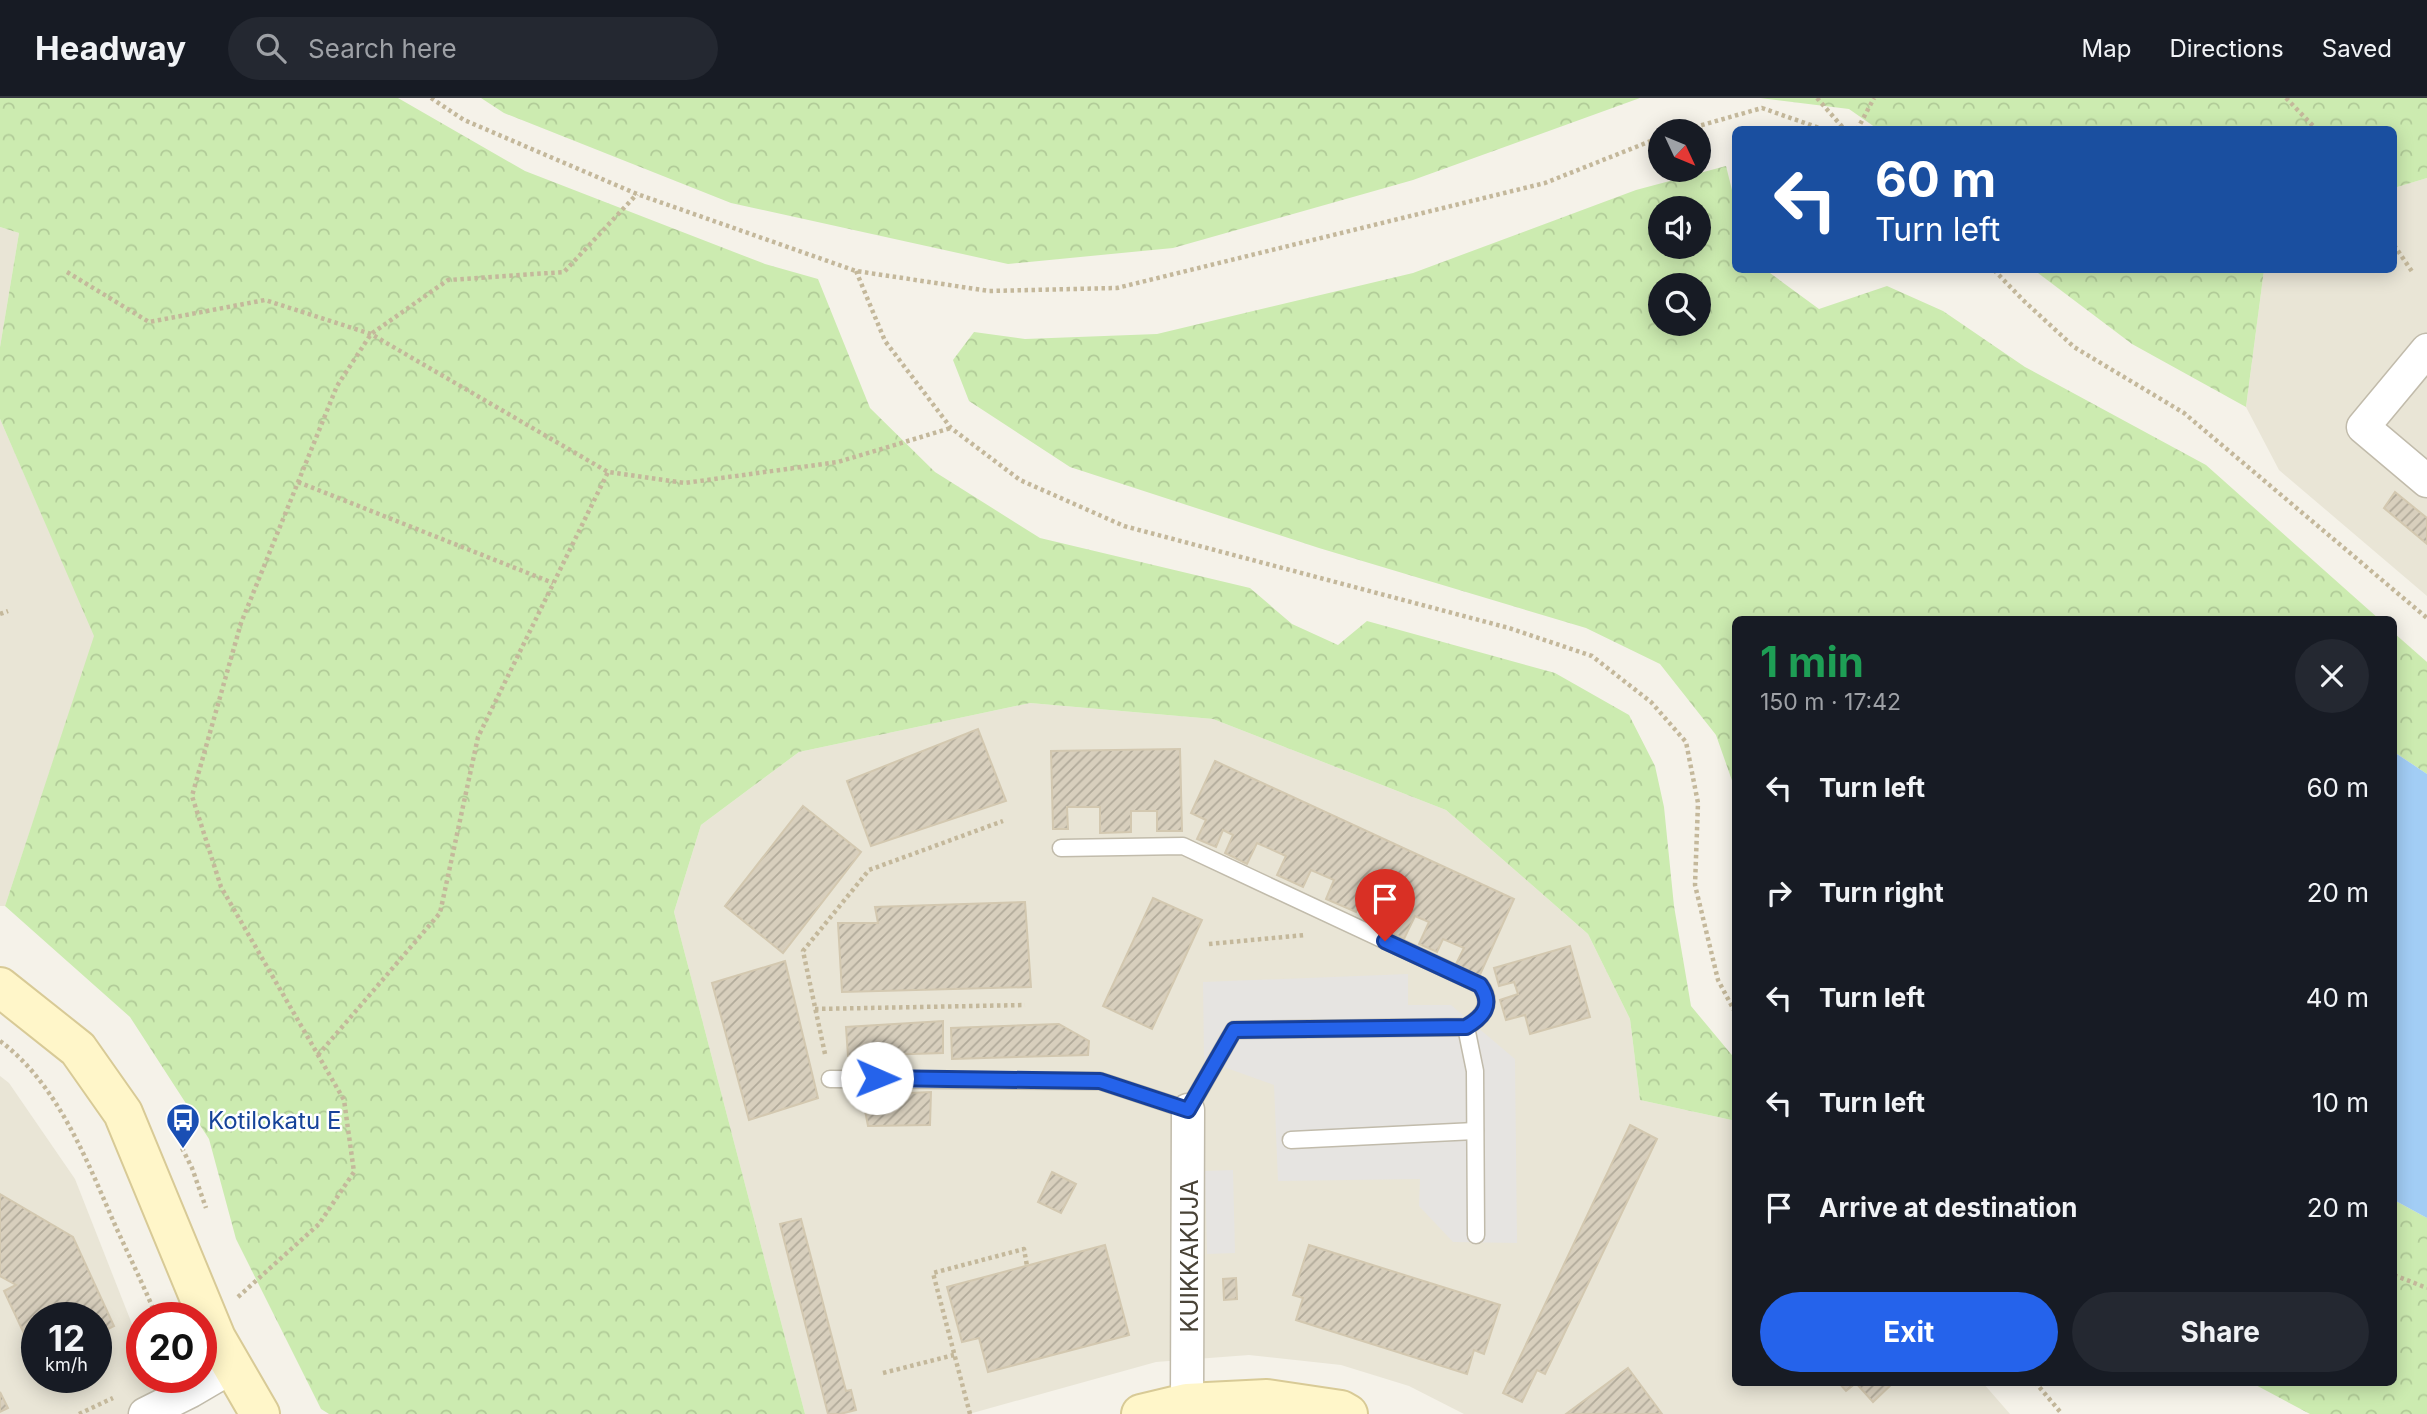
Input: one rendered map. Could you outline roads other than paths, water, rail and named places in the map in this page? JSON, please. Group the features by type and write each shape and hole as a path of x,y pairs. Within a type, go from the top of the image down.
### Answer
{"street":[{"path":"2427,350 2363,427 2427,481"},
{"path":"0,987 78,1049 123,1113 216,1338 260,1414"},
{"name":"KUIKKAKUJA","path":"1187,1402 1188,1110"},
{"path":"145,1414 232,1367"},
{"path":"1141,1414 1187,1402 1267,1399 1340,1410 1348,1414"}],"lane":[{"path":"830,1079 1100,1081 1188,1110 1234,1030 1466,1027 1480,1019 1486,1007 1486,994 1480,985 1183,846 1061,848"},
{"path":"1466,1027 1475,1071 1476,1235"},
{"path":"1291,1140 1475,1130"}],"water":[{"path":"2397,754 2427,774 2427,1218 2397,1202"}],"place":[{"name":"Kotilokatu E","path":"183,1150"}]}
